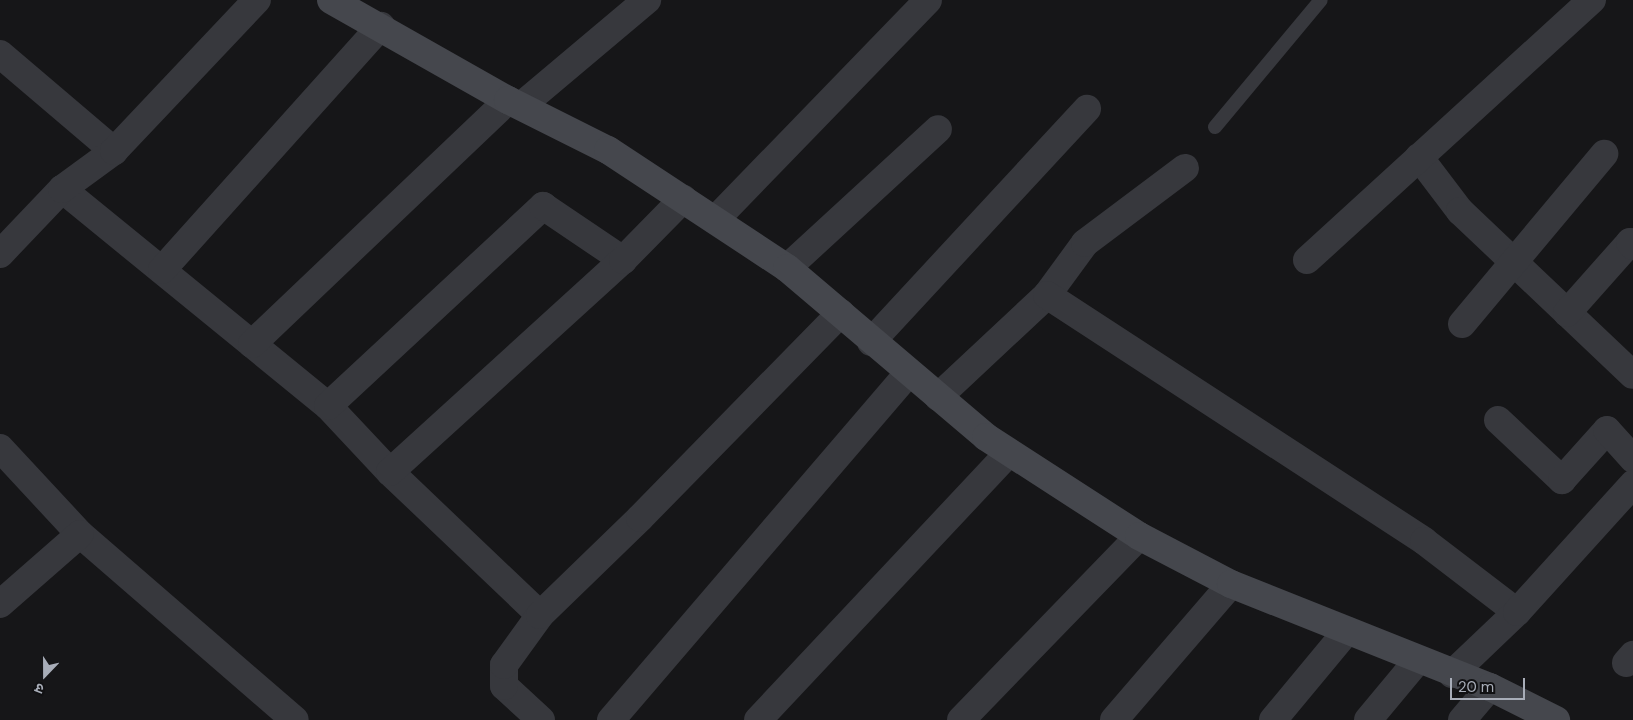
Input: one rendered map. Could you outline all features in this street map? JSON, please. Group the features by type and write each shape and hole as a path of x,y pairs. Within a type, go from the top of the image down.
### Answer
{"street":[{"path":"0,254 62,189 114,151 257,0"},
{"path":"330,0 382,26 515,103 608,150 715,220 787,268 840,312 908,374 1009,453 1139,536 1231,584 1452,674 1490,687 1556,720"},
{"path":"252,344 515,103 646,0"},
{"path":"715,220 928,0"},
{"path":"1307,260 1592,0"},
{"path":"162,270 382,26"},
{"path":"0,54 114,151"},
{"path":"871,342 1087,109"},
{"path":"787,268 938,129"},
{"path":"1462,324 1604,154"},
{"path":"1419,157 1460,211 1633,375"},
{"path":"938,397 1047,295 1085,243 1186,168"},
{"path":"62,189 328,406 390,472 540,615"},
{"path":"390,472 623,260 683,199"},
{"path":"328,406 542,206 623,260"},
{"path":"1567,313 1630,242 1633,246"},
{"path":"1047,295 1424,541 1517,612"},
{"path":"541,720 504,686 504,665 540,615 640,518 840,312"},
{"path":"611,720 908,374"},
{"path":"1498,420 1562,480 1607,430 1633,459"},
{"path":"0,448 80,534 295,720"},
{"path":"758,720 1009,453"},
{"path":"1452,674 1517,612 1633,484"},
{"path":"0,604 80,534"},
{"path":"961,720 1139,536"},
{"path":"1114,720 1231,584"},
{"path":"1273,720 1347,631"},
{"path":"1368,720 1418,660"},
{"path":"1462,720 1490,687"}],"lane":[{"path":"1215,128 1321,0"}]}
